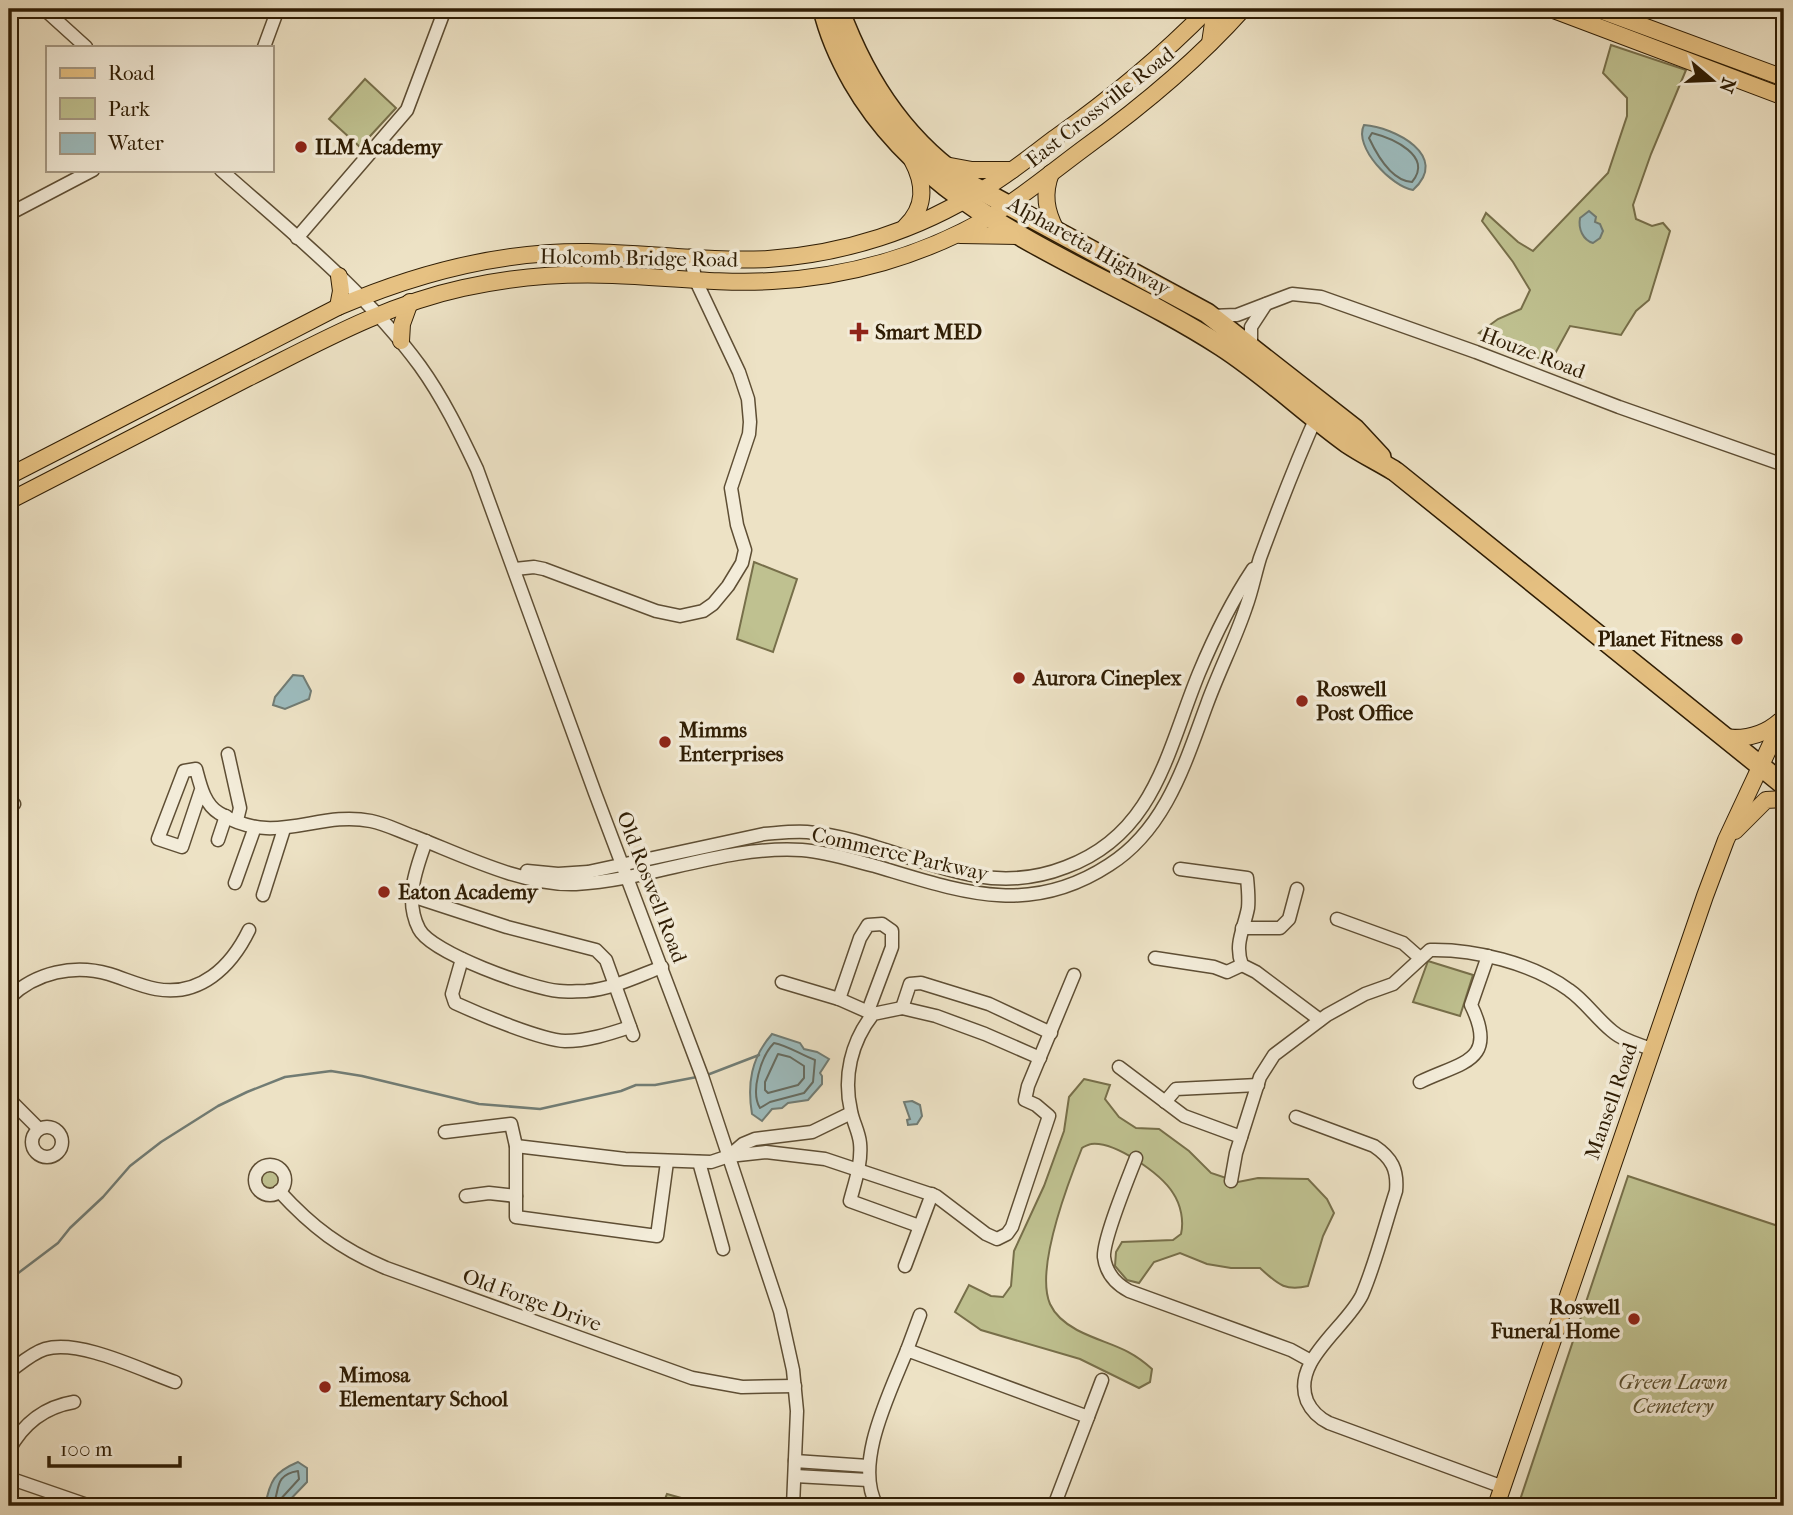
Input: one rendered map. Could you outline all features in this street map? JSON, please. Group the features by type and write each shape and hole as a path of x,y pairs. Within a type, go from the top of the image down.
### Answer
{"highway":[{"name":"Alpharetta Highway","path":"828,10 847,30 862,65 885,103 912,135 942,164 982,191 1210,316 1251,346 1320,411"},
{"name":"Alpharetta Highway","path":"828,10 838,52 859,93 891,137 912,160 989,217 1222,346 1365,439 1394,471 1784,785"}],"main road":[{"name":"East Crossville Road","path":"982,191 1128,84 1208,9"},
{"path":"1210,43 1213,23 1224,9"},
{"name":"East Crossville Road","path":"1009,204 1148,101 1243,9"},
{"path":"1551,9 1784,97"},
{"path":"1597,9 1784,78"},
{"path":"901,230 916,215 922,202 921,182 912,160"},
{"path":"942,164 972,170 1012,170"},
{"path":"1051,173 1046,189 1046,202 1056,230"},
{"name":"Holcomb Bridge Road","path":"9,476 338,307 428,274 522,256 586,252 745,259 792,256 841,248 901,230 982,191"},
{"name":"Holcomb Bridge Road","path":"9,501 343,329 410,302 494,282 556,275 770,281 844,272 889,260 951,236 1009,204"},
{"path":"951,236 1024,236"},
{"path":"338,307 341,292 339,276"},
{"path":"401,341 402,322 410,302"},
{"path":"1723,737 1739,738 1760,733 1784,716"},
{"name":"Mansell Road","path":"1496,1506 1651,1049 1726,840 1784,716"},
{"path":"1726,840 1766,800 1784,799"}],"street":[{"path":"44,9 85,46"},
{"path":"264,46 278,9"},
{"path":"297,238 407,110 445,9"},
{"path":"9,214 89,172"},
{"name":"Old Roswell Road","path":"223,172 339,276 401,341 431,383 477,469 662,967 780,1311 788,1341 797,1411 793,1506"},
{"path":"515,569 544,569 656,611 680,616 703,611 713,604 728,586 744,556 731,488 749,434 750,410 742,378 696,281 690,256"},
{"name":"Houze Road","path":"1210,316 1233,316 1292,294 1310,295 1336,302 1784,465"},
{"path":"1251,346 1251,327 1266,304"},
{"name":"Commerce Parkway","path":"625,870 785,849 823,853 959,890 991,896 1042,892 1087,877 1111,864 1139,841 1172,793 1246,607 1259,560 1320,411"},
{"name":"Commerce Parkway","path":"625,870 764,834 786,832 827,835 963,873 992,878 1039,875 1073,865 1114,840 1145,804 1163,770 1198,676 1224,617 1259,560"},
{"path":"218,841 240,808 228,754"},
{"path":"201,790 182,847 158,839 184,771 196,768 201,790 214,810 255,827 284,829 327,821 359,819 377,822 492,866 573,874 625,870"},
{"path":"235,883 255,827"},
{"path":"263,895 284,829"},
{"path":"426,841 418,863 412,896 413,913 420,931 435,946 463,960 539,987 559,991 589,990 615,985 662,967"},
{"path":"1180,869 1247,878 1248,909 1238,952 1241,965"},
{"path":"1242,928 1280,928 1289,919 1297,889"},
{"path":"412,896 506,927 596,950 606,960 632,1031 563,1041 468,1009 455,1003 452,994 463,960"},
{"path":"1337,919 1403,943 1420,958"},
{"path":"839,999 860,938 868,925 882,924 892,931 892,947 871,1012 848,1069 847,1086 851,1113 860,1141 859,1170 850,1202 919,1226"},
{"path":"9,998 36,979 71,970 106,973 156,989 188,988 208,980 225,968 239,951 249,930"},
{"path":"1231,1181 1241,1137 1258,1084 1266,1065 1274,1055 1320,1020 1364,994 1393,984 1430,950 1464,951 1488,956 1540,974 1578,997 1614,1033 1651,1049"},
{"path":"1420,1082 1468,1063 1480,1047 1482,1034 1471,1005 1488,956"},
{"path":"1156,958 1214,967 1227,972 1241,965"},
{"path":"1241,965 1256,972 1320,1020"},
{"path":"516,1146 625,1160 667,1162 711,1162 729,1156 766,1152 813,1156 932,1194 998,1240 1012,1227 1049,1116 1037,1105 1025,1100 1028,1086 1074,975"},
{"path":"782,982 871,1012 902,1008 936,1017 985,1034 1040,1058"},
{"path":"902,1008 910,984 921,983 989,1004 1051,1033"},
{"path":"1119,1067 1195,1121 1241,1137"},
{"path":"1165,1102 1176,1089 1189,1086 1204,1089 1258,1084"},
{"path":"9,1099 40,1129"},
{"path":"729,1156 743,1144 755,1139 812,1132 851,1113"},
{"path":"1296,1116 1374,1146 1394,1165 1397,1178 1396,1191 1362,1294 1351,1313 1311,1361 1304,1377 1304,1393 1310,1407 1322,1419 1503,1486"},
{"path":"446,1132 511,1124 516,1146 516,1217 657,1236 667,1162"},
{"path":"812,1132 813,1156"},
{"path":"1136,1158 1105,1247 1106,1265 1114,1280 1129,1291 1291,1350 1311,1361"},
{"path":"699,1162 723,1249"},
{"name":"Old Forge Drive","path":"279,1191 331,1240 357,1256 386,1268 692,1378 742,1387 795,1386"},
{"path":"466,1196 489,1193 516,1196"},
{"path":"905,1266 932,1194"},
{"path":"877,1506 871,1496 868,1480 873,1441 920,1315"},
{"path":"9,1372 43,1350 61,1346 79,1348 175,1382"},
{"path":"907,1350 1088,1417"},
{"path":"1054,1506 1102,1380"},
{"path":"9,1450 15,1439 33,1420 55,1405 74,1402"},
{"path":"795,1461 868,1466"},
{"path":"844,1479 845,1464"},
{"path":"795,1476 868,1480"},
{"path":"9,1478 90,1506"}],"green space":[{"path":"1611,45 1686,70 1633,205 1636,219 1652,226 1663,223 1670,231 1649,300 1636,311 1621,335 1570,326 1550,363 1479,333 1498,319 1521,309 1530,290 1482,221 1486,213 1518,242 1533,251 1608,173 1627,116 1627,98 1603,73"},
{"path":"365,79 396,108 360,147 329,119"},
{"path":"754,562 797,579 773,652 737,639"},
{"path":"1428,961 1473,975 1460,1016 1413,1002"},
{"path":"1084,1079 1110,1085 1105,1099 1119,1117 1136,1128 1159,1129 1189,1151 1211,1173 1238,1182 1258,1178 1308,1179 1327,1199 1334,1213 1323,1236 1308,1286 1287,1287 1276,1282 1260,1268 1231,1268 1207,1264 1180,1253 1154,1262 1139,1283 1127,1280 1115,1266 1116,1252 1122,1242 1173,1240 1181,1234 1180,1208 1167,1185 1136,1160 1101,1144 1082,1148 1055,1226 1046,1289 1050,1304 1065,1322 1087,1335 1124,1350 1152,1369 1150,1382 1139,1388 1080,1359 981,1330 955,1312 969,1285 991,1296 1003,1297 1011,1286 1014,1251 1044,1186 1064,1131 1069,1097"},
{"path":"270,1170 276,1173 279,1179 276,1185 270,1188 264,1185 261,1179 264,1173"},
{"name":"Green Lawn Cemetery","path":"1628,1176 1784,1228 1784,1506 1518,1506"},
{"path":"667,1494 692,1501 691,1506 662,1506"}],"water":[{"path":"1364,125 1403,137 1422,155 1426,166 1423,178 1413,190 1395,182 1376,165 1364,144"},
{"path":"1589,211 1596,217 1595,222 1600,224 1603,231 1600,238 1593,243 1584,237 1580,226 1580,218"},
{"path":"293,675 303,676 311,691 309,699 285,709 273,705 275,697"},
{"path":"772,1034 800,1043 804,1049 829,1059 820,1073 822,1084 808,1100 772,1109 762,1121 752,1114 752,1072 759,1052"},
{"path":"912,1101 920,1105 922,1116 917,1124 908,1125 907,1120 910,1119 904,1102"},
{"path":"298,1462 307,1468 307,1482 284,1506 265,1506 274,1478"}],"waterway":[{"path":"707,1075 759,1055"},
{"path":"9,1280 58,1243 130,1166 161,1142 218,1106 285,1077 331,1071 479,1104 540,1109 621,1091 636,1085 655,1085 697,1077"}],"place":[{"name":"ILM Academy","path":"301,147"},
{"name":"Smart MED","path":"859,332"},
{"name":"Planet Fitness","path":"1737,639"},
{"name":"Aurora Cineplex","path":"1019,678"},
{"name":"Roswell Post Office","path":"1302,701"},
{"name":"Mimms Enterprises","path":"665,742"},
{"name":"Eaton Academy","path":"384,892"},
{"name":"Roswell Funeral Home","path":"1634,1319"},
{"name":"Mimosa Elementary School","path":"325,1387"}]}
